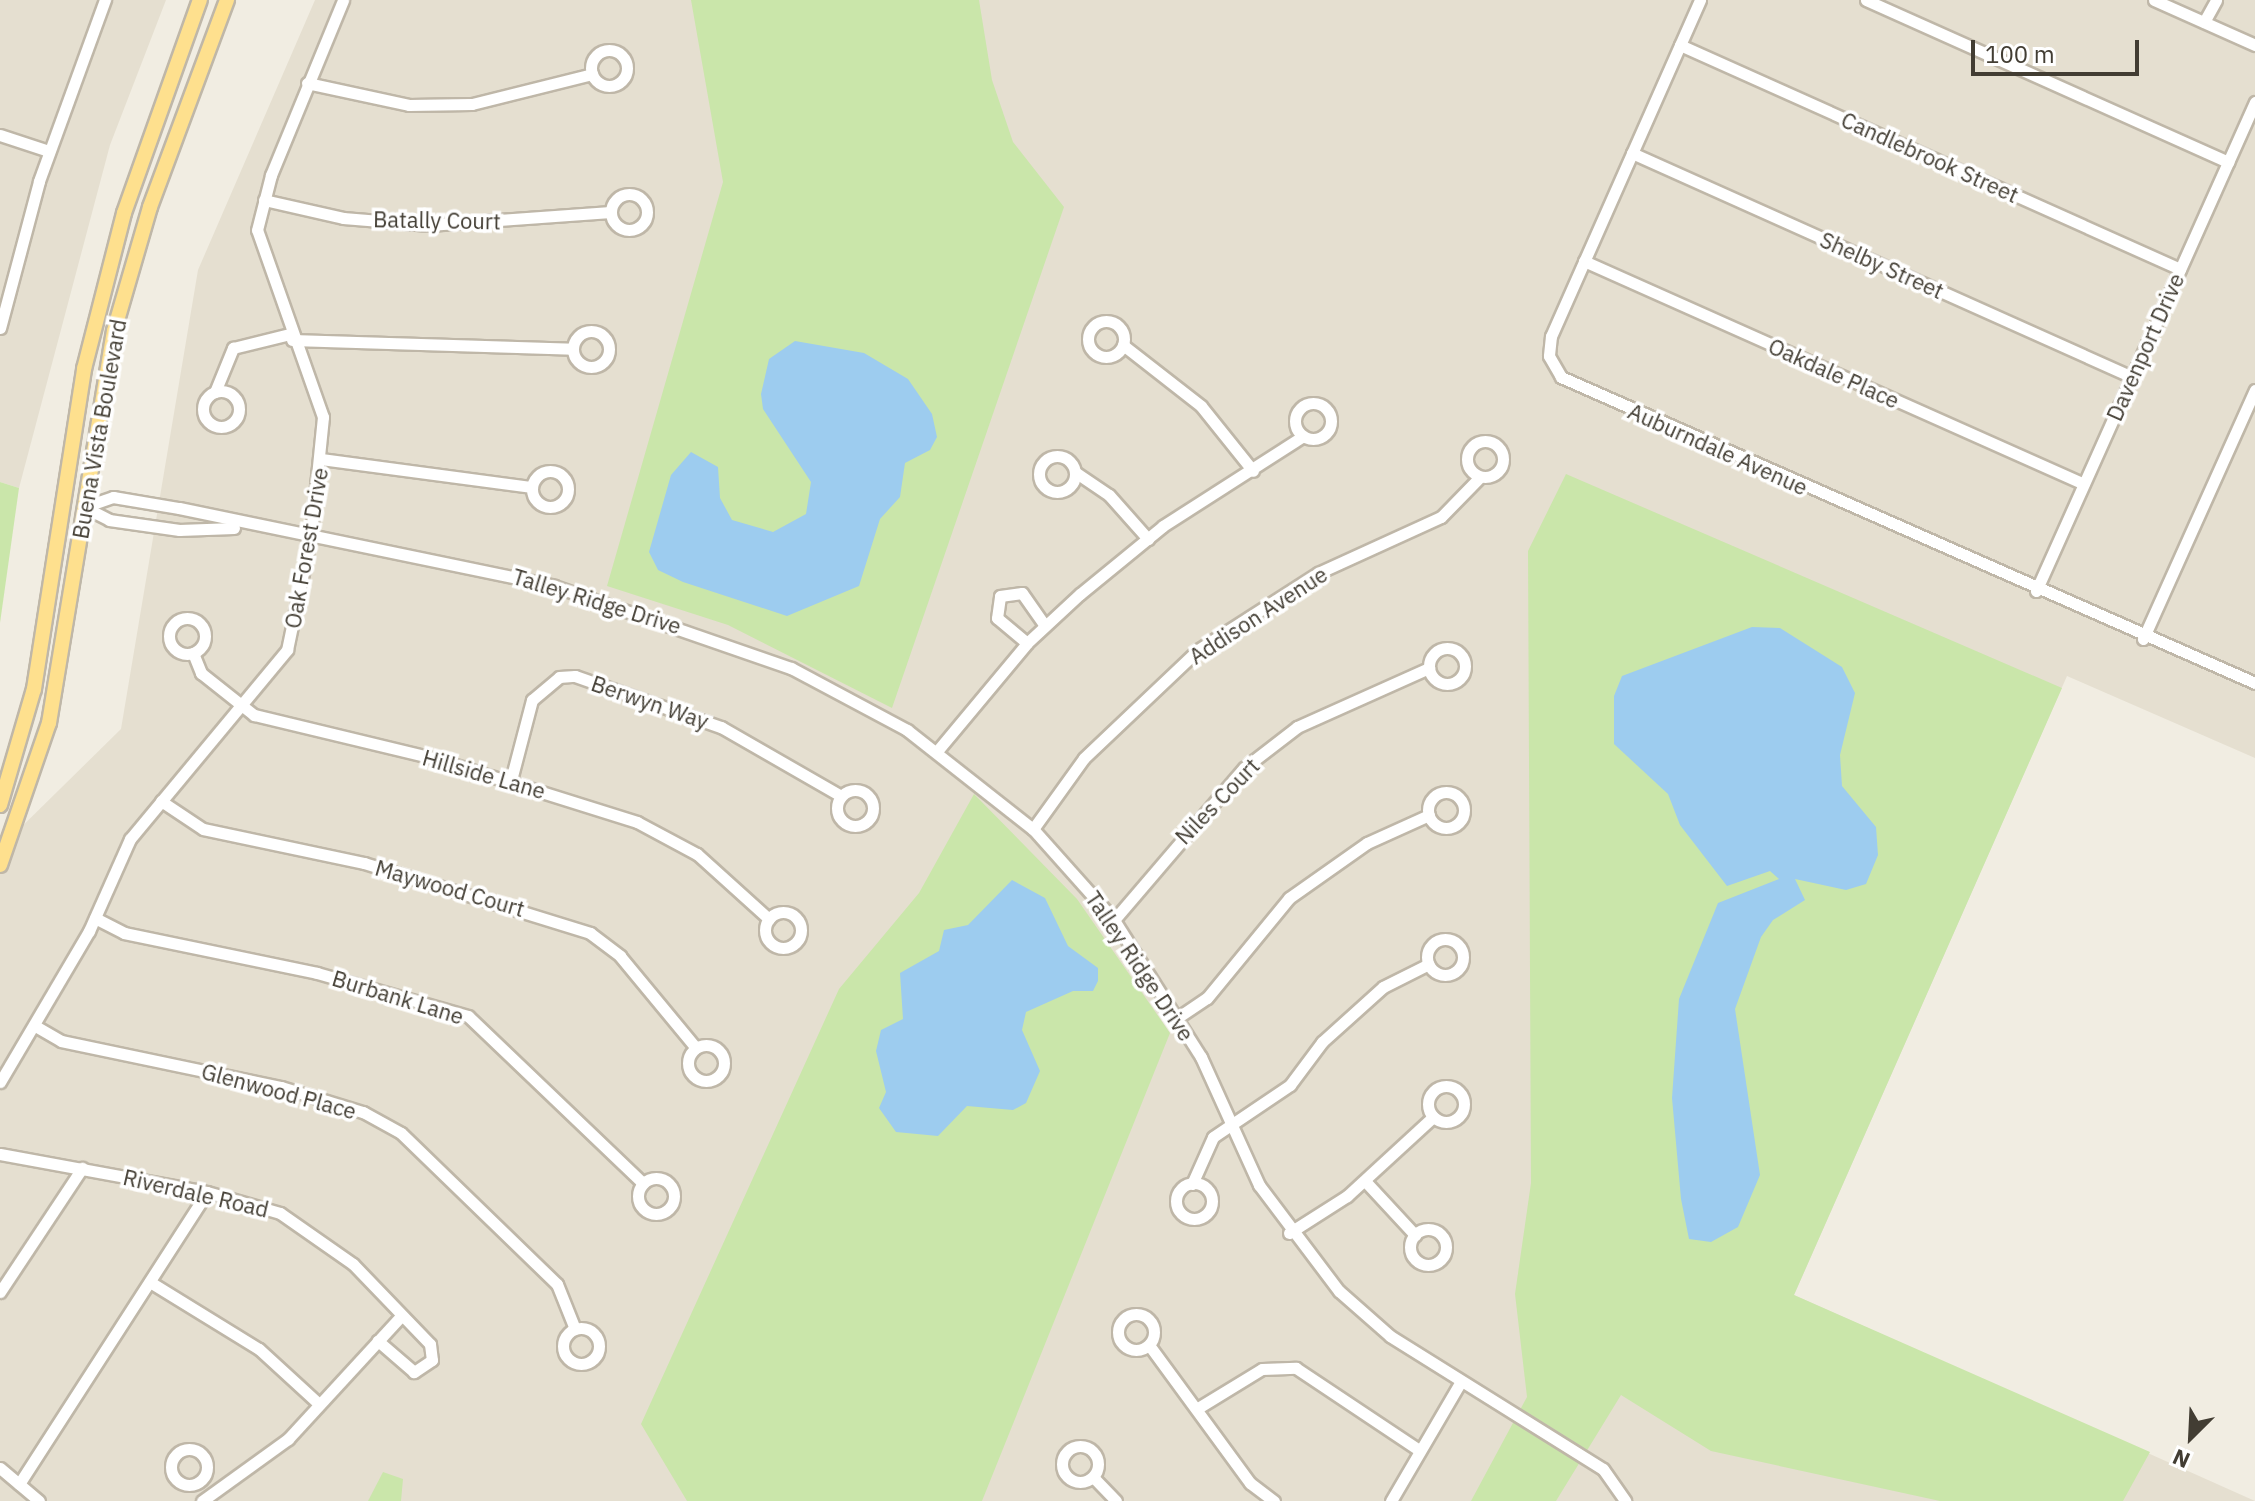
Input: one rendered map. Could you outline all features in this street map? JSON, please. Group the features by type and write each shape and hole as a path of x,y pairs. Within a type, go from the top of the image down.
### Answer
{"main road":[{"name":"Buena Vista Boulevard","path":"0,805 34,689 59,504 124,213 200,0"},
{"name":"Buena Vista Boulevard","path":"0,865 49,723 84,507 122,303 227,0"},
{"path":"59,504 84,507"}],"street":[{"path":"0,328 49,151 105,0"},
{"name":"Oak Forest Drive","path":"0,1082 37,1027 95,918 130,839 287,650 311,535 323,417 291,337 257,230 264,200 307,83 343,0"},
{"name":"Auburndale Avenue","path":"1700,0 1548,346 1553,367 1570,384 2143,639 2254,680"},
{"path":"1866,0 2228,162"},
{"path":"2154,0 2255,45"},
{"path":"2204,22 2216,0"},
{"name":"Candlebrook Street","path":"1680,45 2180,269"},
{"path":"307,83 409,105 472,104 592,74"},
{"name":"Davenport Drive","path":"2036,591 2255,102"},
{"path":"0,135 49,151"},
{"name":"Shelby Street","path":"1632,153 2132,377"},
{"name":"Batally Court","path":"264,200 343,218 429,225 611,212"},
{"name":"Oakdale Place","path":"1584,261 2084,484"},
{"path":"215,392 233,348 291,337 573,349"},
{"path":"1123,345 1201,406 1253,471"},
{"path":"2143,639 2255,390"},
{"path":"938,750 1044,625 1148,539 1303,436"},
{"path":"321,459 532,487"},
{"path":"1075,472 1109,495 1148,539"},
{"name":"Addison Avenue","path":"1033,829 1084,758 1198,650 1318,573 1441,517 1480,477"},
{"name":"Talley Ridge Drive","path":"84,507 113,497 247,527 311,535 495,570 703,634 847,695 938,750 1033,829 1114,920 1177,1018 1230,1125 1289,1233 1390,1336 1460,1383 1571,1446 1603,1469 1625,1501"},
{"name":"Talley Ridge Drive","path":"84,507 109,520 179,530 247,527"},
{"path":"1027,643 997,618 1000,596 1022,593 1044,625"},
{"name":"Hillside Lane","path":"193,653 201,673 242,706 278,722 511,780 671,838 769,919"},
{"name":"Niles Court","path":"1114,920 1244,768 1297,727 1429,668"},
{"name":"Berwyn Way","path":"511,780 532,700 559,677 575,676 721,727 841,796"},
{"name":"Maywood Court","path":"161,801 203,829 364,863 590,933 620,956 696,1048"},
{"path":"1177,1018 1207,998 1289,898 1367,843 1429,815"},
{"name":"Burbank Lane","path":"95,918 124,933 317,973 468,1016 643,1183"},
{"path":"1192,1184 1201,1152 1230,1125 1290,1085 1322,1042 1383,987 1429,964"},
{"name":"Glenwood Place","path":"37,1027 61,1041 281,1087 363,1112 401,1133 557,1284 575,1329"},
{"path":"1289,1233 1365,1181 1433,1117"},
{"name":"Riverdale Road","path":"0,1154 207,1192 280,1213 320,1236 400,1317"},
{"path":"0,1292 82,1168"},
{"path":"1365,1181 1415,1235"},
{"path":"19,1484 207,1192"},
{"path":"150,1282 259,1349 319,1404"},
{"path":"198,1483 203,1500 260,1463 400,1317 430,1344 428,1366 406,1369 378,1341"},
{"path":"1149,1345 1250,1483 1274,1501"},
{"path":"1198,1408 1262,1369 1296,1368 1419,1450"},
{"path":"1391,1501 1460,1383"},
{"path":"0,1468 39,1501"},
{"path":"1093,1477 1116,1501"}],"shaded area":[{"path":"0,0 166,0 110,145 19,488 0,482"},
{"path":"315,0 2255,0 2255,758 2067,676 1794,1295 2255,1501 0,1501 0,848 121,729 198,270"}],"green space":[{"path":"691,0 979,0 992,80 1013,142 1064,207 892,708 728,625 607,586 723,182"},
{"path":"1566,474 2062,688 1794,1295 2150,1452 2123,1501 1940,1501 1711,1451 1621,1395 1556,1501 1471,1501 1527,1397 1515,1294 1531,1183 1528,551"},
{"path":"0,482 19,488 0,623"},
{"path":"974,794 1077,899 1170,1033 982,1501 687,1501 641,1424 839,989 919,893"},
{"path":"383,1472 403,1479 401,1501 368,1501"}],"water":[{"path":"795,341 864,353 908,379 932,414 937,437 930,450 905,463 900,497 880,519 859,586 787,616 683,582 658,570 649,552 671,475 691,452 718,467 720,498 732,520 773,532 806,514 811,482 763,409 761,394 769,359"},
{"path":"1752,627 1780,628 1842,667 1855,693 1840,755 1842,786 1876,827 1878,855 1866,884 1846,890 1795,879 1805,900 1773,920 1761,937 1735,1009 1760,1175 1738,1227 1711,1242 1689,1239 1681,1199 1672,1098 1679,999 1718,903 1779,879 1770,871 1727,886 1680,825 1668,794 1614,744 1614,696 1622,676"},
{"path":"1012,880 1045,898 1068,946 1098,968 1098,981 1093,991 1073,991 1026,1012 1022,1030 1040,1071 1026,1103 1013,1110 967,1106 938,1136 896,1132 879,1108 886,1092 876,1051 881,1030 903,1019 900,973 939,951 944,930 968,925"}]}
